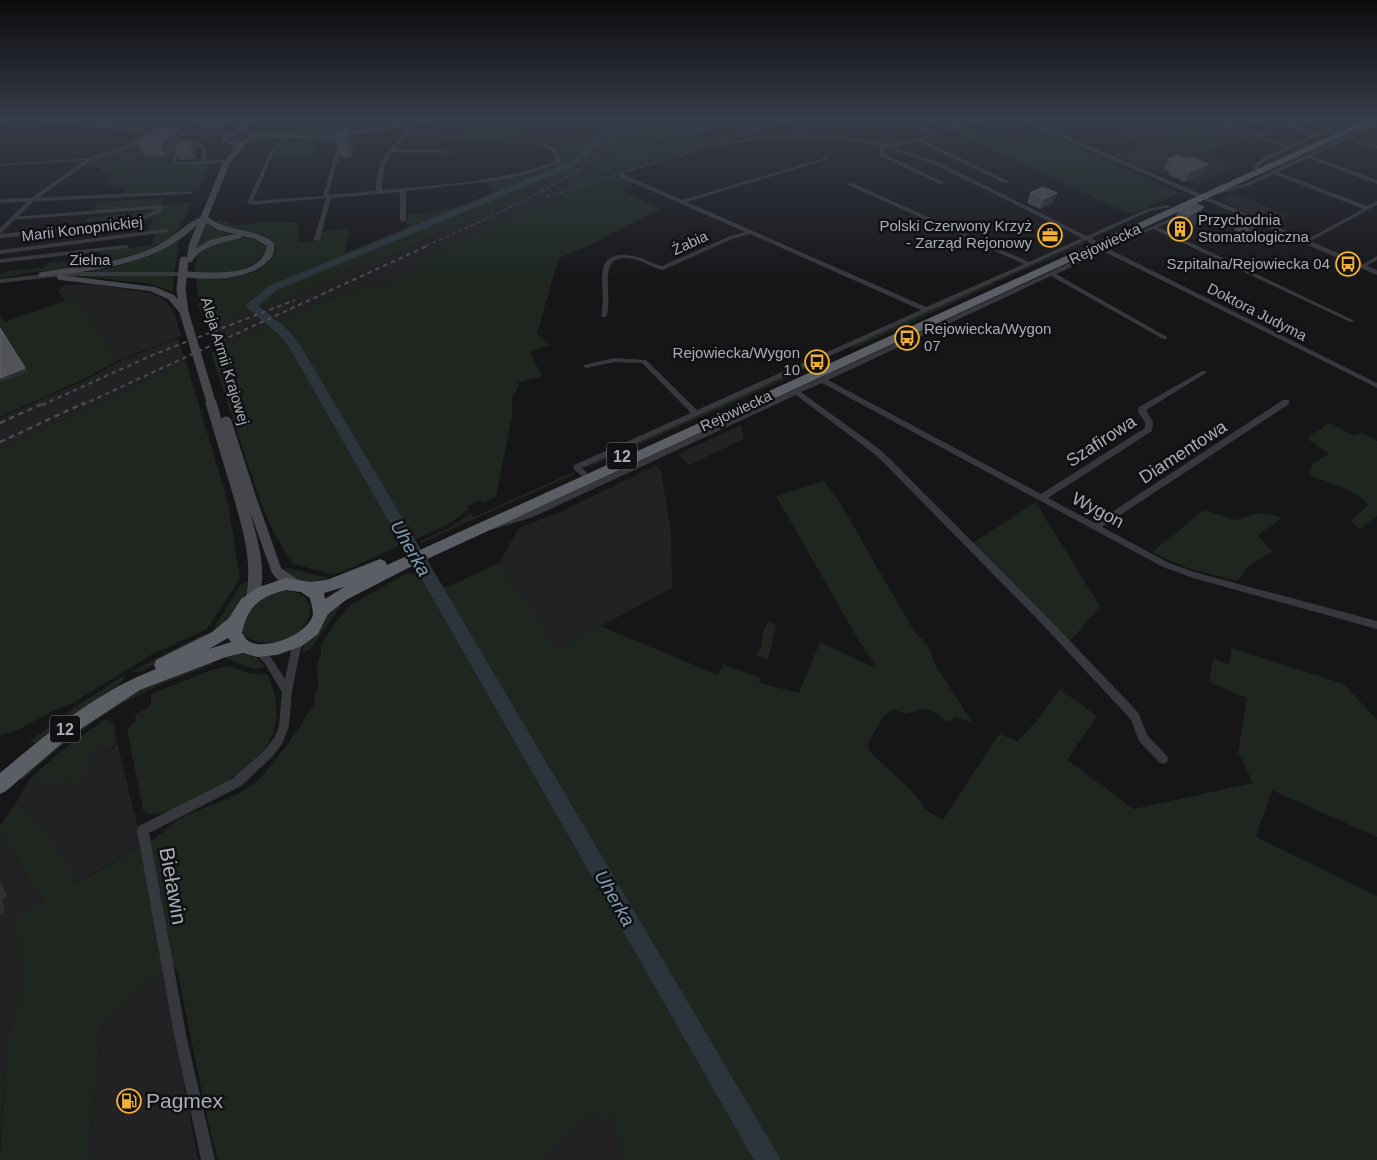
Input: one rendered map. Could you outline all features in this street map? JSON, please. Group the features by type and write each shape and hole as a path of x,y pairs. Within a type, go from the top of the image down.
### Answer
{"highway":[{"name":"Rejowiecka","path":"425,549 481,529 1246,173"},
{"name":"Rejowiecka","path":"321,611 341,596 404,559 581,470 1096,244 1168,207 1199,196 1218,192 1259,173"},
{"name":"Rejowiecka","path":"302,586 318,588 335,584 404,559"},
{"name":"12","path":"1,782 67,728 160,666 218,637 235,623 241,611 251,600 277,586 302,586"},
{"path":"302,586 317,595 321,611"},
{"name":"12","path":"134,685 225,650 285,647 302,638 315,625 321,611"},
{"path":"235,623 236,636 251,648"}],"main road":[{"name":"Aleja Armii Krajowej","path":"201,219 218,173"},
{"name":"Aleja Armii Krajowej","path":"222,173 188,245 188,291 192,318 247,504 255,582 251,600"},
{"path":"42,275 107,266 135,258 172,241 201,219 218,228 246,236 262,238 270,245 269,255 258,265 232,274 181,274"},
{"path":"188,259 213,242 246,236"},
{"name":"Aleja Armii Krajowej","path":"188,259 182,289 184,312 247,504 276,570 302,586"},
{"path":"42,275 148,288 163,292 174,300 184,312"}],"street":[{"path":"0,232 33,199 70,173"},
{"path":"263,173 250,203 380,193 496,179 527,173"},
{"path":"317,240 333,173"},
{"path":"380,173 380,193"},
{"path":"682,202 776,173"},
{"path":"921,173 942,183"},
{"path":"956,173 1096,244"},
{"path":"988,173 1007,182"},
{"path":"1145,173 1377,272"},
{"path":"1218,192 1246,185 1272,173"},
{"path":"1277,173 1366,208"},
{"path":"1353,173 1377,182"},
{"name":"Żabia","path":"620,175 927,310"},
{"path":"850,184 1029,264"},
{"path":"403,190 403,220"},
{"path":"0,201 190,192"},
{"path":"1305,242 1377,203"},
{"path":"0,236 125,223 150,216 159,211 160,207 13,219"},
{"path":"581,470 697,414 1029,264 1152,227 1194,211"},
{"path":"1152,227 1352,321"},
{"name":"Marii Konopnickiej","path":"0,252 166,231"},
{"name":"Żabia","path":"604,316 608,308 603,274 605,266 612,260 633,257 663,268 730,238 750,232"},
{"path":"481,529 509,523 530,515 822,380 1050,274 1096,244"},
{"name":"Doktora Judyma","path":"1096,244 1377,386"},
{"path":"0,260 126,247"},
{"path":"1363,266 1377,258"},
{"name":"Zielna","path":"0,281 42,275 181,274"},
{"path":"1050,274 1165,338"},
{"path":"586,366 614,360 644,361 697,414"},
{"name":"Szafirowa","path":"1041,498 1148,429 1149,422 1142,409 1204,372"},
{"name":"Wygon","path":"822,380 1095,527 1181,571 1377,625"},
{"path":"796,392 886,460 1045,621 1129,710 1135,717 1143,738 1163,759"},
{"name":"Diamentowa","path":"1095,527 1286,402"},
{"name":"Bieławin","path":"208,1160 181,1039 143,830 237,782 260,763 274,748 286,720 287,691 297,646 302,638"},
{"path":"251,648 267,659 287,691"}],"shaded area":[{"path":"104,173 206,173 199,190 120,195 127,186 105,185 109,180"},
{"path":"532,173 563,173 502,205 380,260 375,257 350,268 335,280 207,327 199,307 196,277 228,277 250,273 268,263 276,250 274,243 266,236 246,233 214,222 221,220 235,225 275,221 298,223 298,243 319,240 322,231 350,229 345,253 406,228 407,215 450,208 493,194 488,181"},
{"path":"563,173 586,173 551,193 613,173 625,173 567,191 430,254 417,268 381,285 355,289 323,301 216,351 207,327 335,280 350,268 375,257 380,260 502,205"},
{"path":"587,173 612,173 546,195 555,189"},
{"path":"1042,173 1137,173 1180,193 1129,214"},
{"path":"1160,173 1223,173 1197,185"},
{"path":"615,176 635,183 621,190 660,209 586,247 559,258 537,333 550,345 530,352 542,377 518,382 519,386 512,398 512,417 496,497 483,503 481,500 467,506 469,509 447,525 339,573 329,574 292,563 274,533 259,498 211,353 323,301 355,289 381,285 417,268 430,254 567,191"},
{"path":"1235,193 1289,216 1272,224 1220,200"},
{"path":"164,198 161,205 192,202 184,220 174,233 162,242 132,255 69,267 90,266 142,254 88,267 39,272 54,269 0,278 0,274 7,271 43,268 48,263 96,259 101,251 151,245 157,231 147,232 153,219 138,221 151,216 162,207 160,205 93,211 98,202"},
{"path":"153,207 157,207 157,211 134,220 83,227 88,218 151,211"},
{"path":"205,223 216,230 234,235 207,242 195,248"},
{"path":"240,238 254,239 266,246 266,253 250,266 242,269 194,273 197,255 208,246"},
{"path":"178,241 179,249 174,272 87,272 134,261"},
{"path":"1085,241 1083,244 997,282 995,281"},
{"path":"74,275 174,276 173,292 151,284"},
{"path":"992,282 995,284 854,348 851,346"},
{"path":"94,284 151,293 164,299 174,312 181,336 119,360 76,297 65,301 58,290 66,285"},
{"path":"76,297 119,360 84,379 0,417 0,314 4,322"},
{"path":"178,338 186,362 0,449 0,418 86,380 122,360"},
{"path":"186,362 228,503 240,579 207,629 151,655 71,704 56,709 18,730 0,735 0,449"},
{"path":"809,365 797,374 585,467"},
{"path":"1330,423 1353,436 1363,433 1377,441 1377,516 1360,529 1351,521 1368,505 1364,500 1341,487 1309,475 1313,464 1329,454 1308,439 1309,436"},
{"path":"741,425 744,439 689,465 678,454"},
{"path":"656,465 661,471 671,531 672,588 559,648 499,563 519,528 565,510"},
{"path":"573,472 575,473 566,478 421,543 420,541 449,528 471,513 474,517"},
{"path":"824,481 842,506 914,631 929,647 934,663 972,722 954,717 953,720 948,722 933,711 924,709 906,714 894,709 889,711 882,719 868,744 871,753 911,790 926,810 943,820 999,734 1018,741 1039,718 1060,689 1097,716 1067,760 1134,809 1253,783 1238,752 1247,698 1209,682 1213,658 1230,665 1231,648 1344,684 1377,720 1377,837 1272,790 1256,837 1377,896 1377,1160 622,1160 612,1116 590,1117 572,1131 542,1160 218,1160 208,1122 178,974 174,966 163,970 103,1023 88,1160 0,1160 7,1035 24,987 14,920 42,902 0,830 0,825 16,803 46,832 76,884 158,836 178,819 240,793 258,781 288,744 315,703 314,695 318,690 317,665 321,654 321,645 337,620 352,604 407,573 430,575 445,588 499,563 559,648 600,626 718,675 723,664 760,678 759,683 799,693 820,642 875,668 875,664 859,641 776,496"},
{"path":"1037,501 1100,606 1069,643 971,544"},
{"path":"1204,510 1236,520 1259,513 1282,518 1258,535 1272,551 1246,568 1238,581 1187,568 1152,552"},
{"path":"288,568 329,579 310,583 304,582 293,578 282,570"},
{"path":"248,581 244,599 216,633 215,626 241,585"},
{"path":"282,591 293,591 305,597 310,607 307,622 298,633 285,639 271,642 257,642 247,637 242,629 245,618 253,605 262,598 272,594"},
{"path":"339,601 340,607 311,648 301,654 312,632"},
{"path":"768,621 776,625 768,660 755,655 761,648 763,632"},
{"path":"204,634 206,639 139,672 132,671"},
{"path":"237,652 257,658 265,667 254,669 224,658"},
{"path":"211,660 213,664 149,690 98,719 51,754 22,781 21,777 59,742 129,696"},
{"path":"228,666 248,673 268,675 275,698 276,719 272,736 263,751 251,764 235,776 173,809 147,814 143,810 127,729 136,721 135,714 148,708 151,704 151,694 214,669"},
{"path":"123,676 124,678 120,684 83,708 38,742 29,742 75,707"},
{"path":"104,720 108,720 109,723 113,721 117,742 109,751 106,742 91,753 84,778 80,781 29,780 57,754"},
{"path":"107,741 108,751 113,749 117,742 142,845 75,884 46,833 16,803 29,780 81,781 89,754"},
{"path":"0,830 42,903 14,920 24,987 7,1035 0,1148"},
{"path":"163,970 198,1160 88,1160 103,1023"},
{"path":"612,1116 622,1160 542,1160 572,1131 590,1117"}],"building":[{"path":"1043,187 1057,193 1044,199 1030,193"},
{"path":"1194,203 1204,207 1190,215 1179,210"},
{"path":"1249,216 1260,220 1251,225 1240,220"},
{"path":"0,328 25,368 0,378"}],"waterway":[{"name":"Uherka","path":"550,173 273,288 251,306 281,330 293,343 768,1160"}],"railway":[{"path":"426,246 511,207 572,173"},
{"path":"546,197 622,173"},
{"path":"82,405 429,245"},
{"path":"42,405 155,354 295,300"},
{"path":"0,423 44,403"},
{"path":"0,442 84,403"}],"place":[{"name":"Przychodnia Stomatologiczna","path":"1180,229"},
{"name":"Polski Czerwony Krzyż - Zarząd Rejonowy","path":"1050,235"},
{"name":"Szpitalna/Rejowiecka 04","path":"1348,264"},
{"name":"Rejowiecka/Wygon 07","path":"907,338"},
{"name":"Rejowiecka/Wygon 10","path":"817,362"},
{"name":"Pagmex","path":"129,1101"}]}
